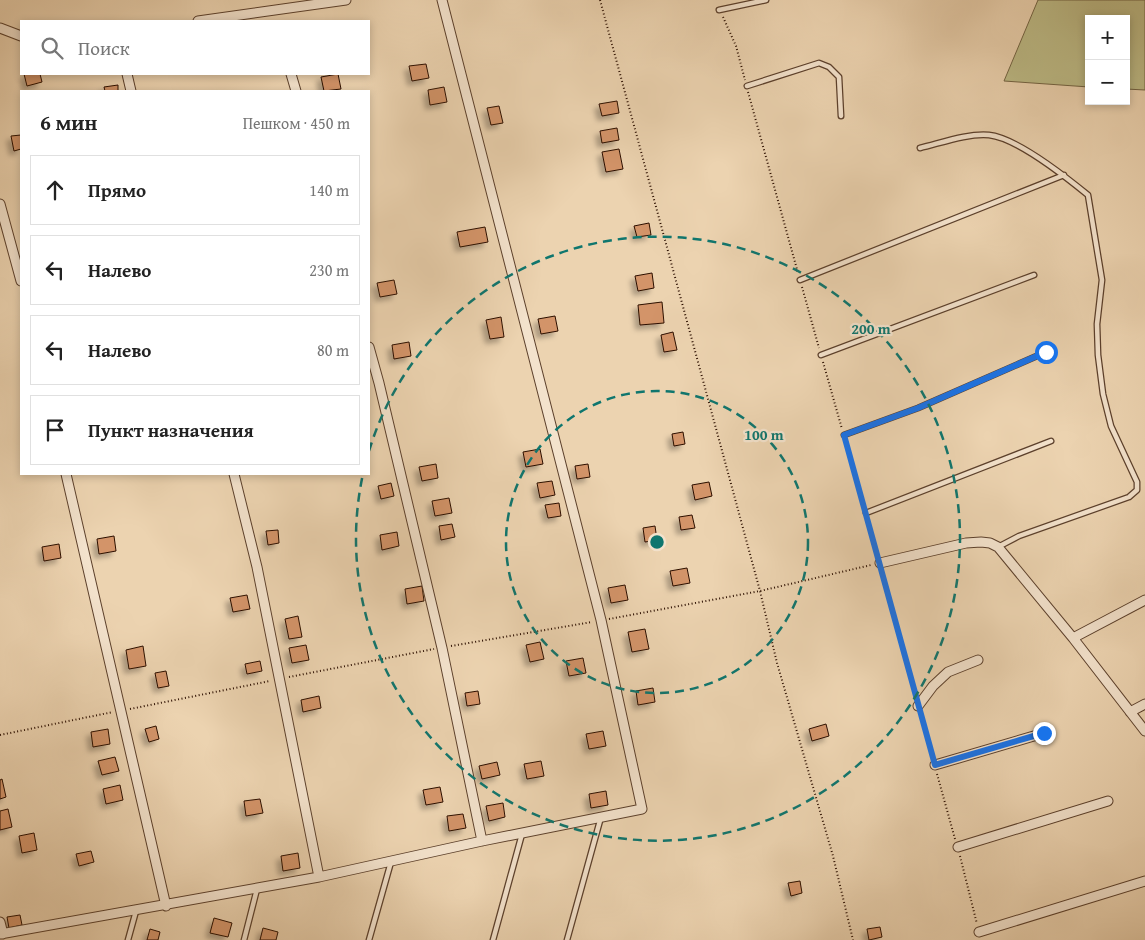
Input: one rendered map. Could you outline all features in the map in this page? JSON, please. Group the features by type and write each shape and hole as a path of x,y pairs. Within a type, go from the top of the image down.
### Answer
{"street":[{"path":"205,20 346,0"},
{"path":"0,922 2,936 320,877 482,840 642,809 601,620 442,0"},
{"path":"271,11 274,20"},
{"path":"0,28 20,36"},
{"path":"127,75 132,90"},
{"path":"291,75 296,90"},
{"path":"0,204 20,277"},
{"path":"370,351 442,648 482,840"},
{"path":"66,475 166,906"},
{"path":"234,475 259,577 320,877"},
{"path":"880,563 966,543 990,543 998,547 1073,638 1145,731"},
{"path":"1073,638 1145,600"},
{"path":"918,706 933,686 948,672 978,660"},
{"path":"1130,712 1145,704"},
{"path":"935,765 1044,733"},
{"path":"958,847 1108,802"},
{"path":"979,932 1145,881"}],"lane":[{"path":"719,10 766,0"},
{"path":"747,86 819,63 829,67 839,76 841,116"},
{"path":"920,148 957,138 989,135 1009,140 1064,175 1088,195 1102,280 1098,324 1098,355 1103,394 1111,426 1137,482 1137,490 1130,497 1020,536 998,547"},
{"path":"800,280 1064,175"},
{"path":"821,355 1034,275"},
{"path":"844,435 918,408 1046,352"},
{"path":"866,513 1051,441"},
{"path":"567,940 601,817"},
{"path":"493,940 522,833"},
{"path":"369,940 391,861"},
{"path":"244,940 257,889"},
{"path":"128,940 136,911"}],"path":[{"path":"600,0 757,582 777,663 833,856 853,940"},
{"path":"775,190 880,563 958,847 979,932"}],"shaded area":[{"path":"1038,0 1145,0 1145,90 1130,89 1130,15 1085,15 1085,87 1004,81"}],"building":[{"path":"426,64 429,78 412,81 409,66"},
{"path":"24,75 40,75 42,82 27,86"},
{"path":"338,75 341,89 324,90 321,77"},
{"path":"118,85 118,90 105,90 104,87"},
{"path":"444,87 447,102 430,105 428,90"},
{"path":"617,101 619,113 602,116 599,104"},
{"path":"499,106 503,123 491,125 487,108"},
{"path":"617,128 619,140 602,143 600,131"},
{"path":"20,135 20,149 14,151 11,136"},
{"path":"619,149 623,169 606,172 602,152"},
{"path":"649,223 651,235 637,237 634,226"},
{"path":"485,227 488,242 460,247 457,232"},
{"path":"652,273 654,288 638,291 635,276"},
{"path":"394,280 397,294 380,297 377,283"},
{"path":"662,302 664,323 640,325 638,305"},
{"path":"555,316 558,331 541,334 538,319"},
{"path":"501,317 504,337 490,339 486,320"},
{"path":"673,332 677,350 664,352 661,335"},
{"path":"409,342 411,356 394,359 392,345"},
{"path":"683,432 685,444 674,446 672,434"},
{"path":"540,449 543,464 526,467 523,452"},
{"path":"436,464 438,478 422,481 419,467"},
{"path":"588,464 590,477 577,479 575,466"},
{"path":"552,481 555,495 540,498 537,483"},
{"path":"709,482 712,496 695,500 692,485"},
{"path":"391,483 394,496 381,499 378,486"},
{"path":"449,498 452,513 435,516 432,501"},
{"path":"559,503 561,516 548,518 545,505"},
{"path":"692,515 695,528 681,530 679,517"},
{"path":"452,524 455,537 441,540 439,526"},
{"path":"655,526 657,540 645,542 643,528"},
{"path":"278,530 279,543 268,545 266,531"},
{"path":"397,532 399,546 382,550 380,535"},
{"path":"114,536 116,551 99,554 97,539"},
{"path":"59,544 61,558 44,561 42,547"},
{"path":"687,568 690,583 673,586 670,571"},
{"path":"625,585 628,600 611,603 608,588"},
{"path":"422,586 424,601 407,604 405,589"},
{"path":"247,595 250,609 233,612 230,598"},
{"path":"298,616 302,637 289,639 285,619"},
{"path":"645,629 649,649 632,652 628,632"},
{"path":"540,642 544,659 530,662 526,645"},
{"path":"306,645 309,660 292,663 289,648"},
{"path":"143,646 146,666 129,669 126,650"},
{"path":"583,658 586,673 569,676 566,661"},
{"path":"260,661 262,671 247,674 245,664"},
{"path":"166,671 169,686 158,688 155,673"},
{"path":"653,688 655,702 638,705 636,691"},
{"path":"478,691 480,704 467,706 465,693"},
{"path":"319,696 321,708 303,712 301,700"},
{"path":"826,724 829,736 812,741 809,729"},
{"path":"156,726 159,739 149,742 145,729"},
{"path":"108,729 110,744 93,747 91,732"},
{"path":"603,731 606,746 589,749 586,734"},
{"path":"115,757 119,771 102,775 98,761"},
{"path":"541,761 544,776 527,779 524,764"},
{"path":"497,762 500,775 482,779 479,766"},
{"path":"2,779 6,797 0,799 0,780"},
{"path":"120,785 123,800 106,804 103,789"},
{"path":"440,787 443,802 426,805 423,790"},
{"path":"606,791 608,805 591,808 589,794"},
{"path":"260,799 263,813 246,816 244,801"},
{"path":"503,803 505,817 489,821 486,806"},
{"path":"8,809 12,827 0,830 0,811"},
{"path":"463,814 466,828 449,831 447,816"},
{"path":"34,833 37,850 22,853 19,836"},
{"path":"91,851 94,862 79,866 76,854"},
{"path":"298,853 300,868 283,871 281,856"},
{"path":"800,881 802,893 791,896 788,883"},
{"path":"20,915 22,925 9,928 7,917"},
{"path":"214,918 232,923 228,937 210,933"},
{"path":"880,927 882,937 869,940 867,929"},
{"path":"263,928 278,932 276,940 260,940"},
{"path":"150,929 160,932 158,940 147,940"}],"route":[{"path":"1044,733 935,765 844,435 918,408 1046,352"}]}
